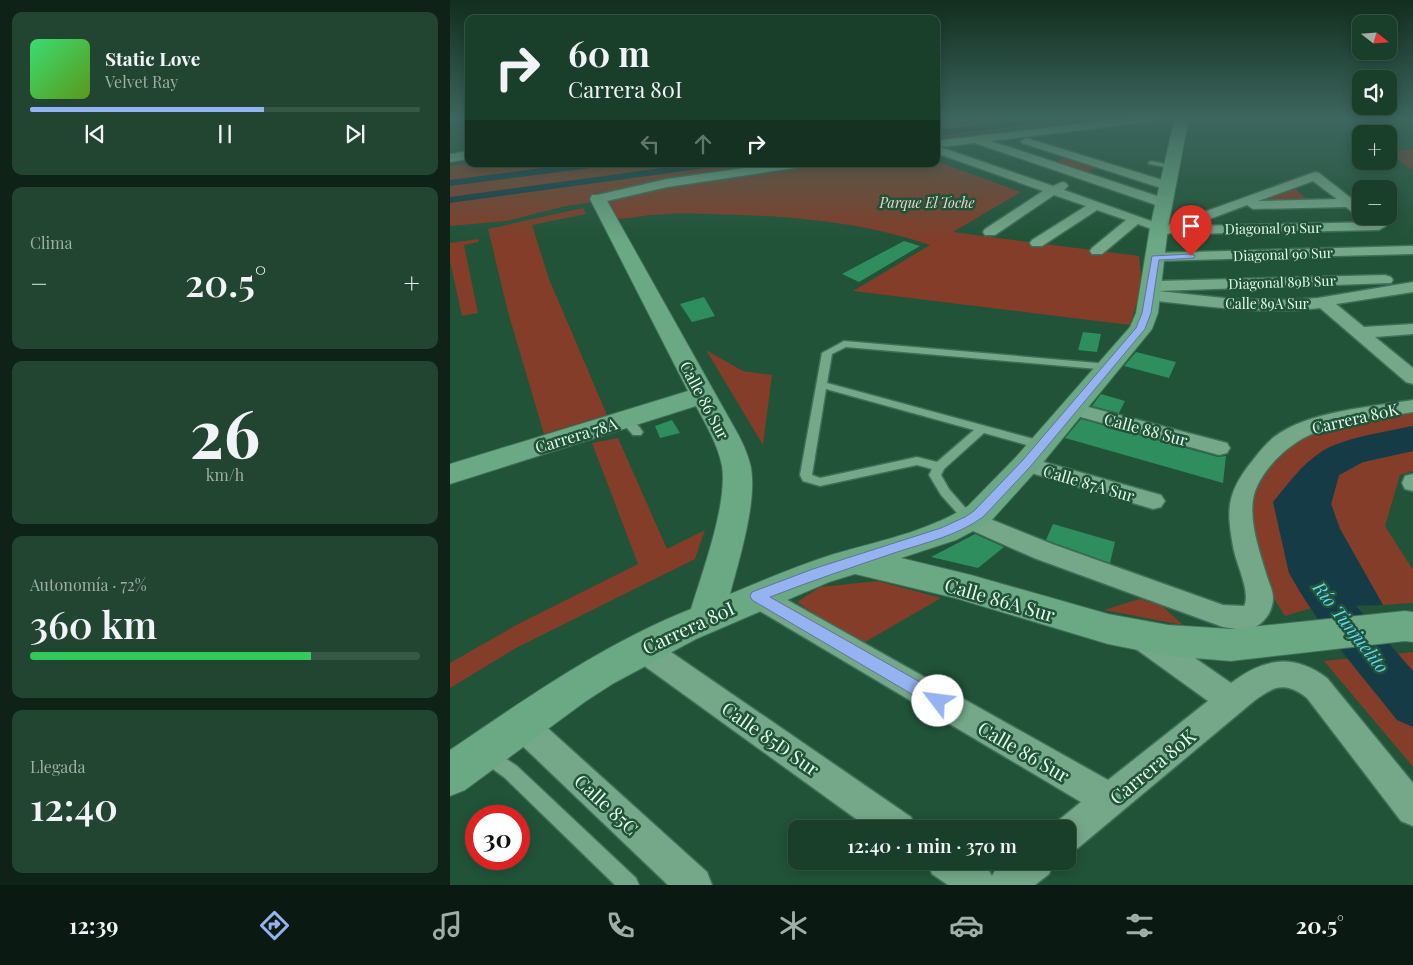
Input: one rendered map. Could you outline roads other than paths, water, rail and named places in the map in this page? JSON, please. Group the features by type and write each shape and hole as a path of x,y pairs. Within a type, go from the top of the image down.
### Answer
{"main road":[{"name":"Carrera 80I","path":"450,775 520,724 600,670 642,648 706,617 757,596 855,561 936,535 970,520 986,507 1136,336 1145,319 1155,257 1162,230 1164,203 1170,185 1174,158"},
{"name":"Calle 86 Sur","path":"598,199 734,456 737,472 730,523 706,617"},
{"name":"Carrera 78A","path":"450,474 631,426 702,395"},
{"name":"Calle 86A Sur","path":"855,561 969,589 1143,639 1211,646 1409,627"}],"street":[{"name":"Diagonal 91 Sur","path":"963,158 1136,219 1162,230 1257,228 1387,232"},
{"path":"1030,158 1164,203"},
{"path":"1081,158 1170,185"},
{"path":"990,232 1053,190 1106,166"},
{"path":"598,199 667,183 774,167"},
{"path":"1162,230 1315,176 1350,204"},
{"path":"1234,206 1350,204"},
{"path":"1037,243 1096,205"},
{"path":"1234,206 1308,281"},
{"path":"1097,251 1136,219"},
{"path":"1378,225 1412,251"},
{"name":"Diagonal 90 Sur","path":"1155,257 1412,251"},
{"name":"Diagonal 89B Sur","path":"1150,290 1308,281 1413,285"},
{"name":"Calle 89A Sur","path":"1150,290 1262,306 1323,302 1413,285"},
{"path":"1323,302 1410,373"},
{"path":"1360,333 1413,329"},
{"name":"Carrera 80K","path":"970,520 1043,551 1222,616 1248,618 1254,614 1259,606 1260,596 1247,553 1240,519 1242,496 1248,481 1282,442 1299,432 1319,424 1358,414 1413,406"},
{"name":"Calle 88 Sur","path":"1073,409 1219,448"},
{"name":"Calle 87A Sur","path":"1033,455 1153,502"},
{"name":"Calle 86 Sur","path":"757,596 1110,800"},
{"name":"Calle 86A Sur","path":"1143,639 1215,688 1232,702"},
{"name":"Calle 85D Sur","path":"642,648 886,820"},
{"name":"Carrera 80K","path":"1076,828 1253,684 1272,674 1297,676 1308,680 1413,808"},
{"name":"Calle 85C","path":"520,724 694,885"},
{"path":"957,870 978,885"},
{"path":"1007,885 1025,870"}],"lane":[{"path":"1151,163 1172,166"},
{"path":"939,467 918,461 820,482 808,478 806,475 827,353 844,344 1109,367"},
{"path":"821,385 982,429 1033,455"},
{"path":"970,520 945,492 935,475 939,467 982,429"},
{"path":"483,751 511,772 629,885"}],"water":[{"path":"1413,426 1413,451 1363,462 1339,475 1331,504 1340,529 1383,605 1315,607 1288,569 1273,502 1307,463 1330,447 1341,442"}],"waterway":[{"path":"450,183 575,167"},
{"path":"450,200 691,167"},
{"name":"Río Tunjuelito","path":"1308,571 1330,604 1413,705"}],"park label":[{"name":"Parque El Toche","path":"927,202"}]}
